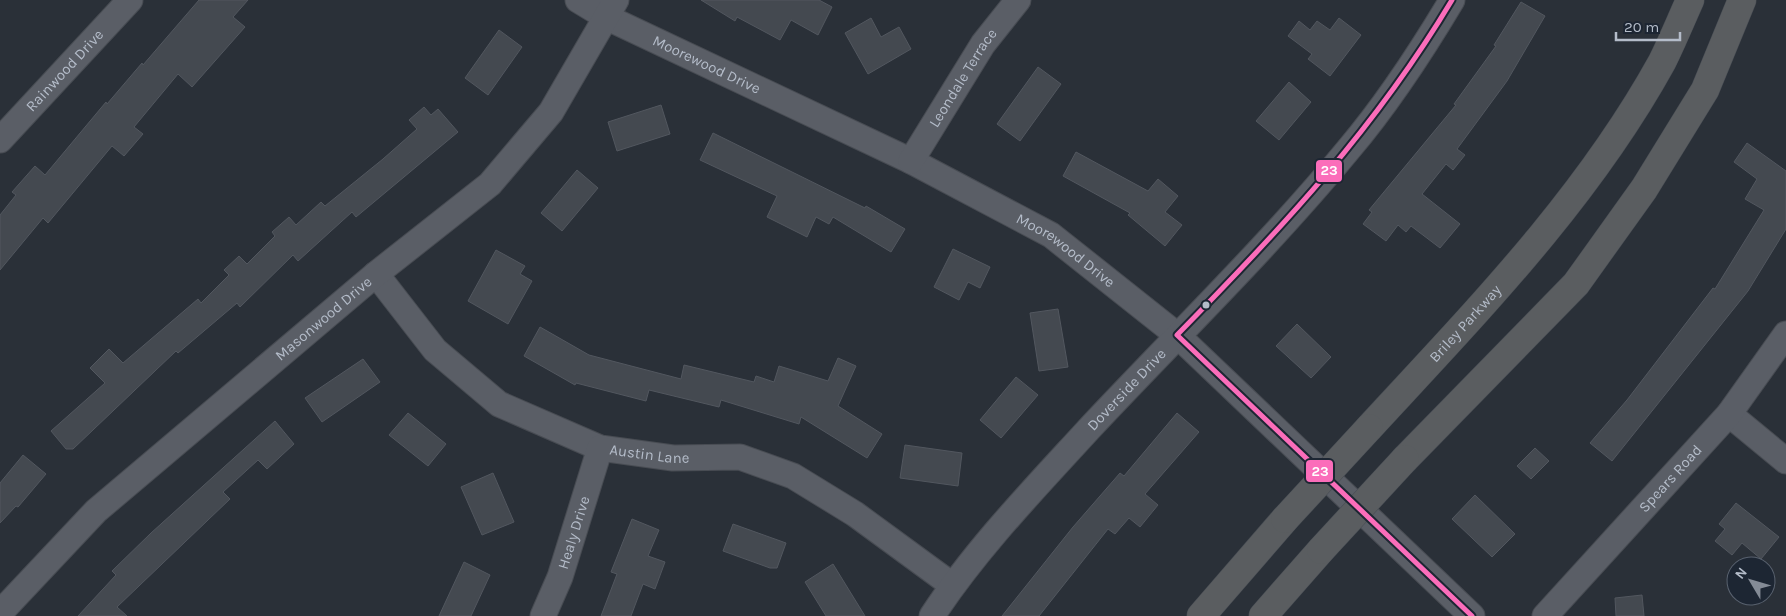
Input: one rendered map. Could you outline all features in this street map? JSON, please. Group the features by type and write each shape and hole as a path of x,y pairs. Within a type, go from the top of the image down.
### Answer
{"highway":[{"name":"Briley Parkway","path":"1201,616 1285,519 1522,260 1598,163 1662,62 1690,0"},
{"path":"1264,616 1404,458 1576,284 1644,189 1706,90 1742,0"}],"street":[{"name":"Rainwood Drive","path":"0,140 130,0"},
{"name":"Moorewood Drive","path":"578,0 611,8 911,161 1051,235 1177,335 1472,616"},
{"name":"Leondale Terrace","path":"911,161 983,44 1018,0"},
{"name":"Doverside Drive","path":"932,616 952,585 1052,469 1177,335 1260,250 1349,149 1426,43 1452,0"},
{"name":"Masonwood Drive","path":"0,613 96,511 376,274 490,184 551,112 611,8"},
{"name":"Austin Lane","path":"376,274 435,350 498,404 600,448 673,458 740,458 793,476 855,514 952,585"},
{"name":"Spears Road","path":"1545,616 1730,414 1786,334"},
{"path":"1730,414 1786,461"},
{"name":"Healy Drive","path":"544,616 560,577 600,448"}],"building":[{"path":"199,0 248,0 233,17 245,27 192,87 178,74 134,127 143,134 124,156 112,146 48,223 43,218 0,270 0,215 16,195 12,192 35,166 45,175 106,102 107,104 142,63 143,65"},
{"path":"701,0 819,0 832,7 818,35 791,20 780,40 737,17 735,21"},
{"path":"1521,2 1545,16 1507,81 1457,149 1465,155 1453,170 1446,164 1422,194 1460,224 1440,248 1411,226 1406,232 1398,225 1386,241 1363,224 1372,212 1369,210 1456,105 1454,104 1496,46 1494,45"},
{"path":"871,18 881,37 899,27 911,49 868,74 845,33"},
{"path":"1339,18 1361,35 1330,76 1308,59 1312,54 1288,36 1299,21 1310,30 1317,21 1330,30"},
{"path":"499,30 522,47 488,95 465,78"},
{"path":"1038,67 1061,84 1020,141 997,124"},
{"path":"1289,82 1311,102 1279,140 1256,121"},
{"path":"661,105 670,134 617,151 608,122"},
{"path":"424,107 431,115 438,109 458,132 356,217 352,212 298,261 293,255 240,307 237,303 178,353 176,351 73,449 66,449 51,431 105,383 90,368 109,349 123,363 198,299 201,303 229,275 224,270 239,256 247,264 275,236 272,232 289,217 296,225 321,202 325,206 383,159 417,129 409,120"},
{"path":"713,133 865,208 866,206 905,229 891,252 833,217 829,224 816,217 807,237 767,217 777,196 700,160"},
{"path":"1747,143 1786,171 1786,229 1748,291 1612,461 1590,443 1627,400 1713,288 1715,289 1764,210 1745,199 1757,179 1734,162"},
{"path":"1076,152 1148,191 1158,179 1178,196 1165,212 1182,225 1165,246 1128,215 1130,213 1063,176"},
{"path":"577,170 598,188 562,231 541,213"},
{"path":"953,249 990,267 980,288 968,282 959,300 934,287"},
{"path":"496,250 525,266 520,274 532,281 508,324 468,301"},
{"path":"1058,309 1068,367 1039,371 1030,313"},
{"path":"1297,324 1331,357 1311,378 1276,346"},
{"path":"540,327 589,355 681,379 684,365 754,382 756,376 774,382 779,366 828,381 838,358 856,366 838,406 882,434 867,458 801,417 799,424 721,400 719,407 649,390 646,401 576,383 575,385 524,356"},
{"path":"363,359 380,382 322,422 305,398"},
{"path":"1016,377 1038,395 1001,438 980,420"},
{"path":"408,413 446,444 428,466 389,435"},
{"path":"1177,413 1199,432 1145,494 1158,505 1140,527 1129,518 1115,534 1108,529 1039,616 1002,616 1073,527 1120,473 1124,476"},
{"path":"275,421 294,444 267,469 258,460 223,492 230,499 117,607 127,616 78,616 116,575 112,571 151,533"},
{"path":"905,445 962,453 958,486 900,478"},
{"path":"1535,448 1549,461 1531,479 1517,466"},
{"path":"23,455 46,474 18,507 16,506 0,523 0,483"},
{"path":"493,473 514,522 482,535 461,487"},
{"path":"1475,495 1515,534 1492,557 1452,519"},
{"path":"1736,503 1779,537 1763,556 1757,556 1742,543 1732,555 1715,541 1725,529 1719,524"},
{"path":"632,519 659,530 648,556 665,562 655,589 643,584 631,616 601,616 617,574 611,572"},
{"path":"733,524 786,543 777,568 770,568 723,551"},
{"path":"464,562 490,575 471,616 439,616"},
{"path":"833,564 865,616 826,616 805,582"},
{"path":"1642,595 1644,616 1616,616 1615,598"}],"transit line":[{"name":"23","path":"1452,0 1422,47 1359,135 1253,256 1177,335 1472,616"}]}
